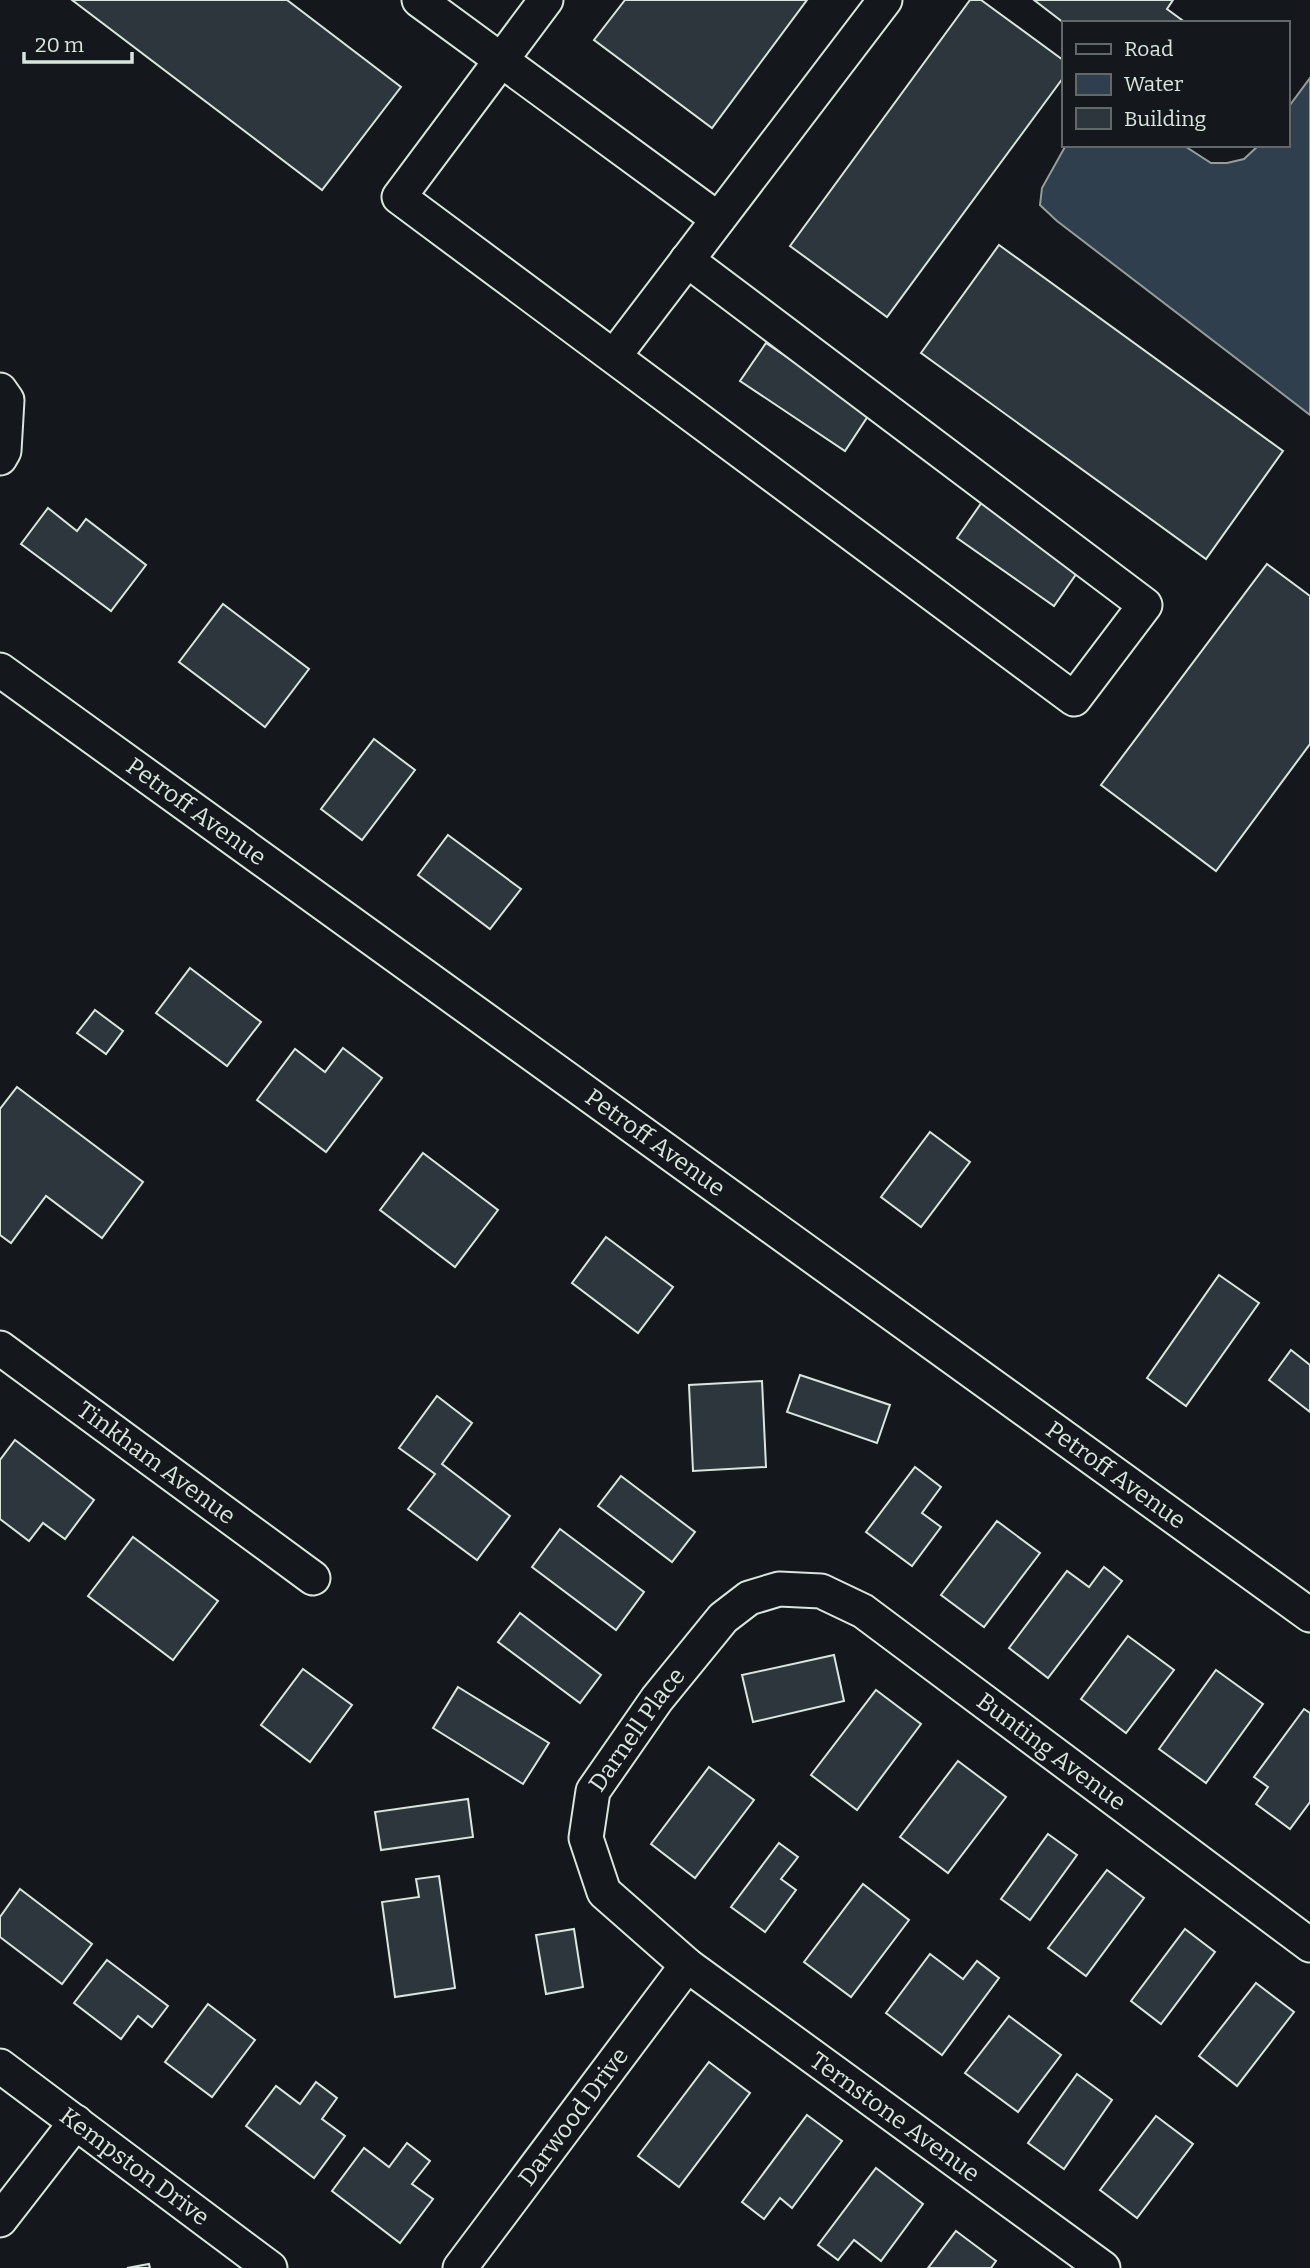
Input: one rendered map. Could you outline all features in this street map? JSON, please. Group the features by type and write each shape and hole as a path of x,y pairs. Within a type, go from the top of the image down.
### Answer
{"street":[{"path":"419,0 718,219"},
{"path":"546,0 399,197 615,355 1074,699 1145,605 687,260"},
{"path":"615,355 885,0"},
{"path":"0,390 7,400 4,451 0,458"},
{"name":"Petroff Avenue","path":"0,670 1310,1615"},
{"name":"Tinkham Avenue","path":"0,1348 313,1578"},
{"name":"Bunting Avenue","path":"779,1589 821,1591 863,1611 1310,1945"},
{"name":"Darnell Place","path":"687,1965 604,1892 586,1838 593,1791 657,1699 723,1618 749,1598 779,1589"},
{"name":"Darwood Drive","path":"460,2268 687,1965"},
{"name":"Ternstone Avenue","path":"687,1965 1103,2268"},
{"name":"Kempston Drive","path":"0,2066 270,2268"},
{"path":"0,2220 76,2122"}],"water":[{"path":"1310,78 1310,415 1057,221 1040,205 1042,188 1065,147 1186,147 1211,163 1227,163 1244,159 1257,147 1289,147 1289,106"}],"building":[{"path":"72,0 287,0 401,87 322,190"},
{"path":"625,0 807,0 712,128 594,40"},
{"path":"970,0 981,0 1062,59 1062,79 887,317 790,246"},
{"path":"1034,0 1173,0 1167,9 1183,21 1062,21"},
{"path":"999,245 1283,451 1206,559 921,353"},
{"path":"766,343 870,413 845,451 740,381"},
{"path":"982,502 1079,570 1054,606 957,538"},
{"path":"48,508 77,531 86,519 146,565 111,611 21,544"},
{"path":"1267,564 1310,596 1310,744 1216,871 1101,785"},
{"path":"223,604 309,669 265,727 179,662"},
{"path":"374,739 415,770 362,840 321,809"},
{"path":"448,835 521,889 490,929 418,875"},
{"path":"190,968 261,1022 227,1066 156,1013"},
{"path":"95,1010 123,1031 106,1054 77,1033"},
{"path":"343,1048 382,1078 326,1152 257,1100 295,1049 325,1072"},
{"path":"17,1087 143,1182 102,1238 46,1196 11,1243 0,1235 0,1109"},
{"path":"930,1132 970,1162 921,1227 881,1197"},
{"path":"423,1153 498,1210 455,1267 380,1210"},
{"path":"606,1237 673,1287 638,1333 572,1283"},
{"path":"1219,1275 1259,1303 1186,1406 1147,1378"},
{"path":"1291,1350 1310,1365 1310,1412 1269,1380"},
{"path":"800,1375 890,1405 877,1443 787,1412"},
{"path":"762,1381 766,1467 693,1471 689,1385"},
{"path":"437,1396 472,1423 442,1464 510,1516 477,1560 408,1509 435,1474 399,1448"},
{"path":"15,1440 94,1500 65,1539 43,1523 29,1541 0,1519 0,1460"},
{"path":"915,1467 941,1487 922,1513 941,1527 912,1566 866,1532"},
{"path":"621,1476 695,1532 672,1562 598,1506"},
{"path":"997,1521 1040,1553 984,1627 941,1595"},
{"path":"560,1529 644,1592 616,1630 532,1567"},
{"path":"133,1537 218,1601 173,1660 88,1596"},
{"path":"1104,1567 1122,1581 1048,1678 1009,1648 1067,1571 1089,1587"},
{"path":"520,1613 601,1675 580,1703 498,1642"},
{"path":"1128,1636 1174,1670 1126,1733 1081,1699"},
{"path":"834,1655 844,1701 753,1722 742,1675"},
{"path":"303,1669 352,1705 310,1762 261,1725"},
{"path":"1216,1670 1263,1704 1206,1783 1159,1749"},
{"path":"458,1687 549,1743 523,1784 433,1728"},
{"path":"876,1690 921,1724 857,1810 811,1775"},
{"path":"1304,1709 1310,1713 1310,1802 1290,1829 1256,1804 1268,1787 1254,1777"},
{"path":"958,1761 1006,1797 948,1873 900,1837"},
{"path":"709,1767 754,1800 695,1878 651,1844"},
{"path":"468,1799 473,1837 381,1850 375,1812"},
{"path":"1048,1834 1077,1855 1030,1920 1001,1899"},
{"path":"779,1843 798,1857 781,1879 796,1890 765,1932 731,1907"},
{"path":"1107,1870 1144,1898 1086,1976 1048,1948"},
{"path":"439,1876 455,1988 395,1997 382,1902 419,1897 416,1879"},
{"path":"863,1884 909,1920 851,1997 804,1962"},
{"path":"20,1889 92,1944 62,1984 0,1937 0,1917"},
{"path":"574,1929 583,1987 546,1994 536,1935"},
{"path":"1185,1929 1215,1952 1161,2024 1131,2001"},
{"path":"930,1954 963,1979 977,1961 999,1978 942,2055 886,2013"},
{"path":"107,1960 168,2006 152,2027 138,2016 121,2039 74,2003"},
{"path":"1256,1983 1294,2012 1237,2086 1199,2056"},
{"path":"208,2004 255,2040 212,2097 165,2062"},
{"path":"1009,2016 1061,2055 1018,2112 965,2073"},
{"path":"709,2062 750,2093 679,2187 638,2156"},
{"path":"1077,2074 1112,2100 1064,2169 1028,2143"},
{"path":"316,2082 337,2098 322,2119 345,2136 314,2178 246,2126 276,2086 300,2104"},
{"path":"807,2115 842,2141 792,2208 780,2198 764,2219 742,2202"},
{"path":"1156,2116 1193,2144 1137,2218 1100,2190"},
{"path":"407,2143 430,2161 412,2184 433,2199 400,2243 332,2191 364,2148 389,2167"},
{"path":"876,2168 923,2204 881,2261 854,2240 838,2260 818,2245"},
{"path":"956,2231 996,2261 991,2268 928,2268"},
{"path":"149,2264 150,2268 127,2268"}]}
